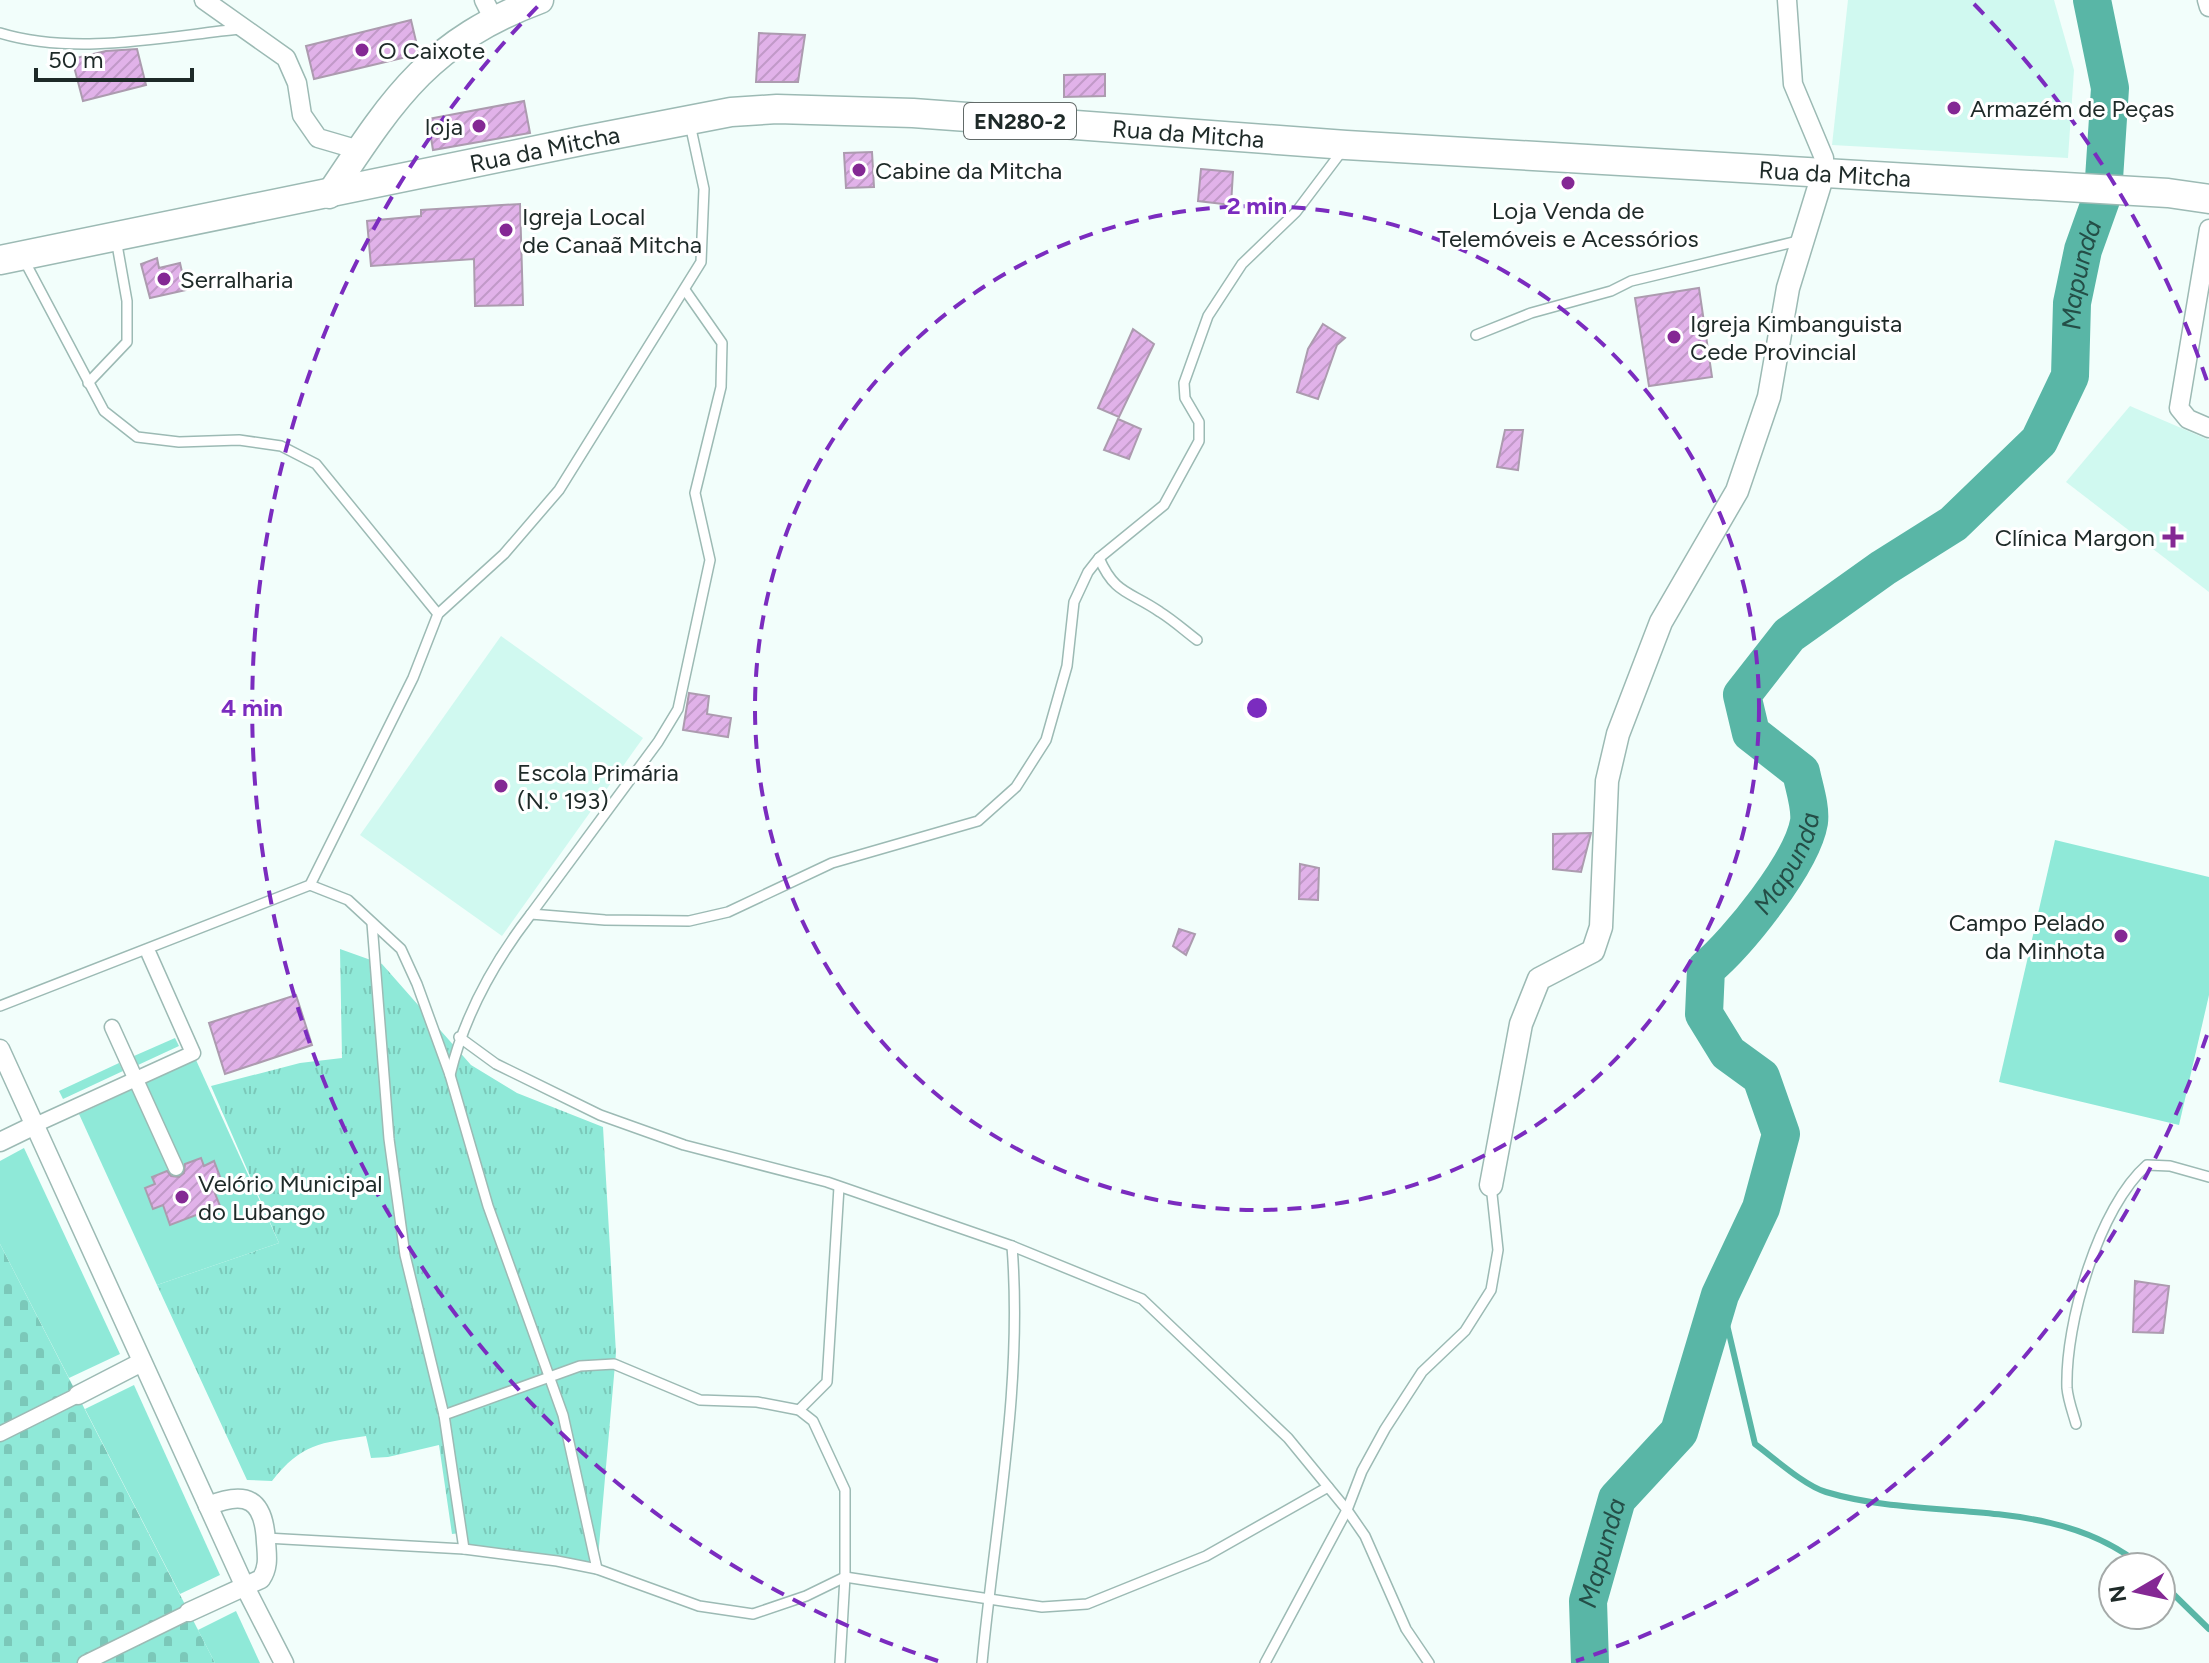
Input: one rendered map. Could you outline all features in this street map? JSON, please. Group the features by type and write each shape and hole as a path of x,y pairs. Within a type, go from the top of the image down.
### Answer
{"main road":[{"path":"329,195 407,86 489,9 540,0"},
{"name":"Rua da Mitcha","path":"11,258 731,112 777,109 1824,171 2168,193 2209,199"}],"street":[{"path":"204,0 240,29 266,42 286,58 297,83 302,115 318,138 359,150"},
{"path":"1491,1185 1521,1024 1539,979 1593,951 1601,927 1607,781 1618,734 1661,622 1737,491 1769,397 1788,288 1824,171 1824,158 1793,84 1787,0"},
{"path":"2207,0 2209,7"},
{"path":"2209,229 2179,408 2188,419 2209,428"},
{"path":"0,1142 193,1053 149,954"},
{"path":"112,1027 176,1168"},
{"path":"0,1049 245,1587 284,1663"},
{"path":"0,1434 142,1362"},
{"path":"85,1663 261,1579 267,1570 263,1513 245,1499 226,1499 208,1506"}],"lane":[{"path":"0,33 79,42 240,29"},
{"path":"0,1006 310,885 413,678 438,614 504,554 559,490 701,262 704,189 690,121"},
{"path":"531,914 605,920 689,921 728,912 832,863 978,821 1016,787 1046,740 1067,666 1074,602 1099,558 1164,505 1199,441 1199,422 1185,398 1184,383 1208,316 1242,264 1296,212 1346,145"},
{"path":"88,383 127,342 127,301 115,237"},
{"path":"1476,335 1531,313 1611,291 1631,281 1804,240"},
{"path":"11,258 104,411 137,437 281,446 316,464 438,614"},
{"path":"450,1075 459,1037 504,949 658,742 678,709 710,560 695,493 721,387 722,343 685,290"},
{"path":"1099,558 1108,580 1120,591 1158,610 1197,640"},
{"path":"310,885 348,900 401,949 450,1075 488,1206 550,1377 578,1478 597,1569"},
{"path":"372,923 389,1139 405,1255 444,1415 464,1549"},
{"path":"459,1037 496,1064 600,1115 684,1145 839,1187 1012,1246 1142,1299 1288,1438 1347,1510 1365,1536 1406,1629 1429,1663"},
{"path":"2076,1424 2067,1391 2080,1295 2089,1264 2127,1182 2147,1165 2170,1166 2209,1177"},
{"path":"1265,1663 1347,1510 1362,1471 1393,1417 1422,1372 1465,1331 1491,1290 1498,1250 1491,1185"},
{"path":"799,1410 827,1382 839,1187"},
{"path":"982,1663 988,1601 1000,1532 1011,1405 1016,1305 1012,1246"},
{"path":"444,1415 580,1366 614,1364 700,1400 757,1402 799,1410 813,1421 845,1490 845,1577 840,1663"},
{"path":"266,1538 464,1549 597,1569 699,1606 753,1614 806,1596 845,1577 1042,1607 1087,1604 1206,1556 1328,1487"}],"shaded area":[{"name":"Armazém de Peças","path":"1848,0 2054,0 2074,70 2068,158 1832,145"},
{"name":"Clínica Margon","path":"2130,406 2209,440 2209,592 2066,482"},
{"name":"Escola Primária (N.º 193)","path":"501,636 643,738 502,936 360,835"}],"green space":[{"name":"Campo Pelado da Minhota","path":"2055,840 2209,877 2209,995 2179,1125 1999,1082"},
{"path":"340,949 382,964 471,1065 517,1093 603,1127 616,1353 597,1569 464,1549 461,1533 452,1534 439,1445 371,1458 366,1436 324,1443 293,1459 272,1481 247,1480 157,1285 279,1243 211,1086 300,1063 342,1058"},
{"path":"175,1038 179,1046 138,1065 134,1056"},
{"path":"196,1060 279,1243 157,1285 79,1114"},
{"path":"119,1063 123,1071 63,1099 59,1091"},
{"path":"24,1148 120,1354 69,1378 0,1244 0,1161"},
{"path":"0,1244 215,1663 0,1663"},
{"path":"134,1385 220,1575 180,1594 85,1409"},
{"path":"236,1611 260,1663 215,1663 198,1630"}],"building":[{"name":"O Caixote","path":"411,20 419,54 314,79 306,46"},
{"path":"759,33 805,35 798,82 756,82"},
{"path":"137,49 146,85 83,101 72,59 106,51"},
{"path":"1105,74 1105,96 1064,97 1064,75"},
{"name":"loja","path":"524,101 530,133 433,150 428,119"},
{"name":"Cabine da Mitcha","path":"872,152 874,187 846,188 844,153"},
{"path":"1201,169 1233,172 1231,205 1198,201"},
{"path":"520,204 523,305 475,306 474,259 371,266 367,221 421,216 421,210"},
{"name":"Serralharia","path":"157,258 159,268 180,263 186,290 150,298 141,264"},
{"name":"Igreja Kimbanguista Cede Provincial","path":"1699,288 1712,377 1649,386 1635,298"},
{"path":"1323,324 1345,338 1337,345 1318,399 1297,392 1308,349"},
{"path":"1133,329 1154,344 1119,417 1098,408"},
{"path":"1118,419 1141,429 1129,459 1104,450"},
{"path":"1505,430 1523,430 1518,470 1497,467"},
{"path":"689,693 709,696 707,714 731,718 728,737 683,730"},
{"path":"1591,833 1581,872 1553,869 1553,834"},
{"path":"1300,864 1319,868 1318,900 1299,899"},
{"path":"1179,929 1195,934 1186,955 1173,946"},
{"path":"296,995 312,1045 225,1074 209,1023"},
{"name":"Velório Municipal do Lubango","path":"201,1158 204,1166 214,1161 222,1182 212,1186 220,1206 170,1225 163,1205 153,1209 145,1188 155,1184 152,1177 167,1171 171,1176 179,1177 184,1173 185,1164"},
{"path":"2135,1281 2169,1286 2163,1333 2133,1332"}],"waterway":[{"name":"Mapunda","path":"1590,1663 1588,1601 1617,1499 1679,1432 1720,1295 1761,1208 1781,1134 1761,1077 1728,1053 1704,1014 1706,969 1767,901 1794,858 1809,822 1801,772 1751,733 1742,695 1789,635 1883,568 1953,524 2039,441 2070,376 2072,303 2083,250 2103,194 2110,88 2092,0"},
{"path":"1720,1295 1755,1444 1809,1484 1826,1492 1866,1501 2031,1519 2070,1528 2119,1551"},
{"path":"2177,1598 2209,1629"}],"place":[{"name":"O Caixote","path":"362,50"},
{"name":"Armazém de Peças","path":"1954,108"},
{"name":"loja","path":"479,126"},
{"name":"Cabine da Mitcha","path":"859,170"},
{"name":"Loja Venda de Telemóveis e Acessórios","path":"1568,183"},
{"name":"Igreja Local de Canaã Mitcha","path":"506,230"},
{"name":"Serralharia","path":"164,279"},
{"name":"Igreja Kimbanguista Cede Provincial","path":"1674,337"},
{"name":"Clínica Margon","path":"2173,537"},
{"name":"Escola Primária (N.º 193)","path":"501,786"},
{"name":"Campo Pelado da Minhota","path":"2121,936"},
{"name":"Velório Municipal do Lubango","path":"182,1197"}]}
